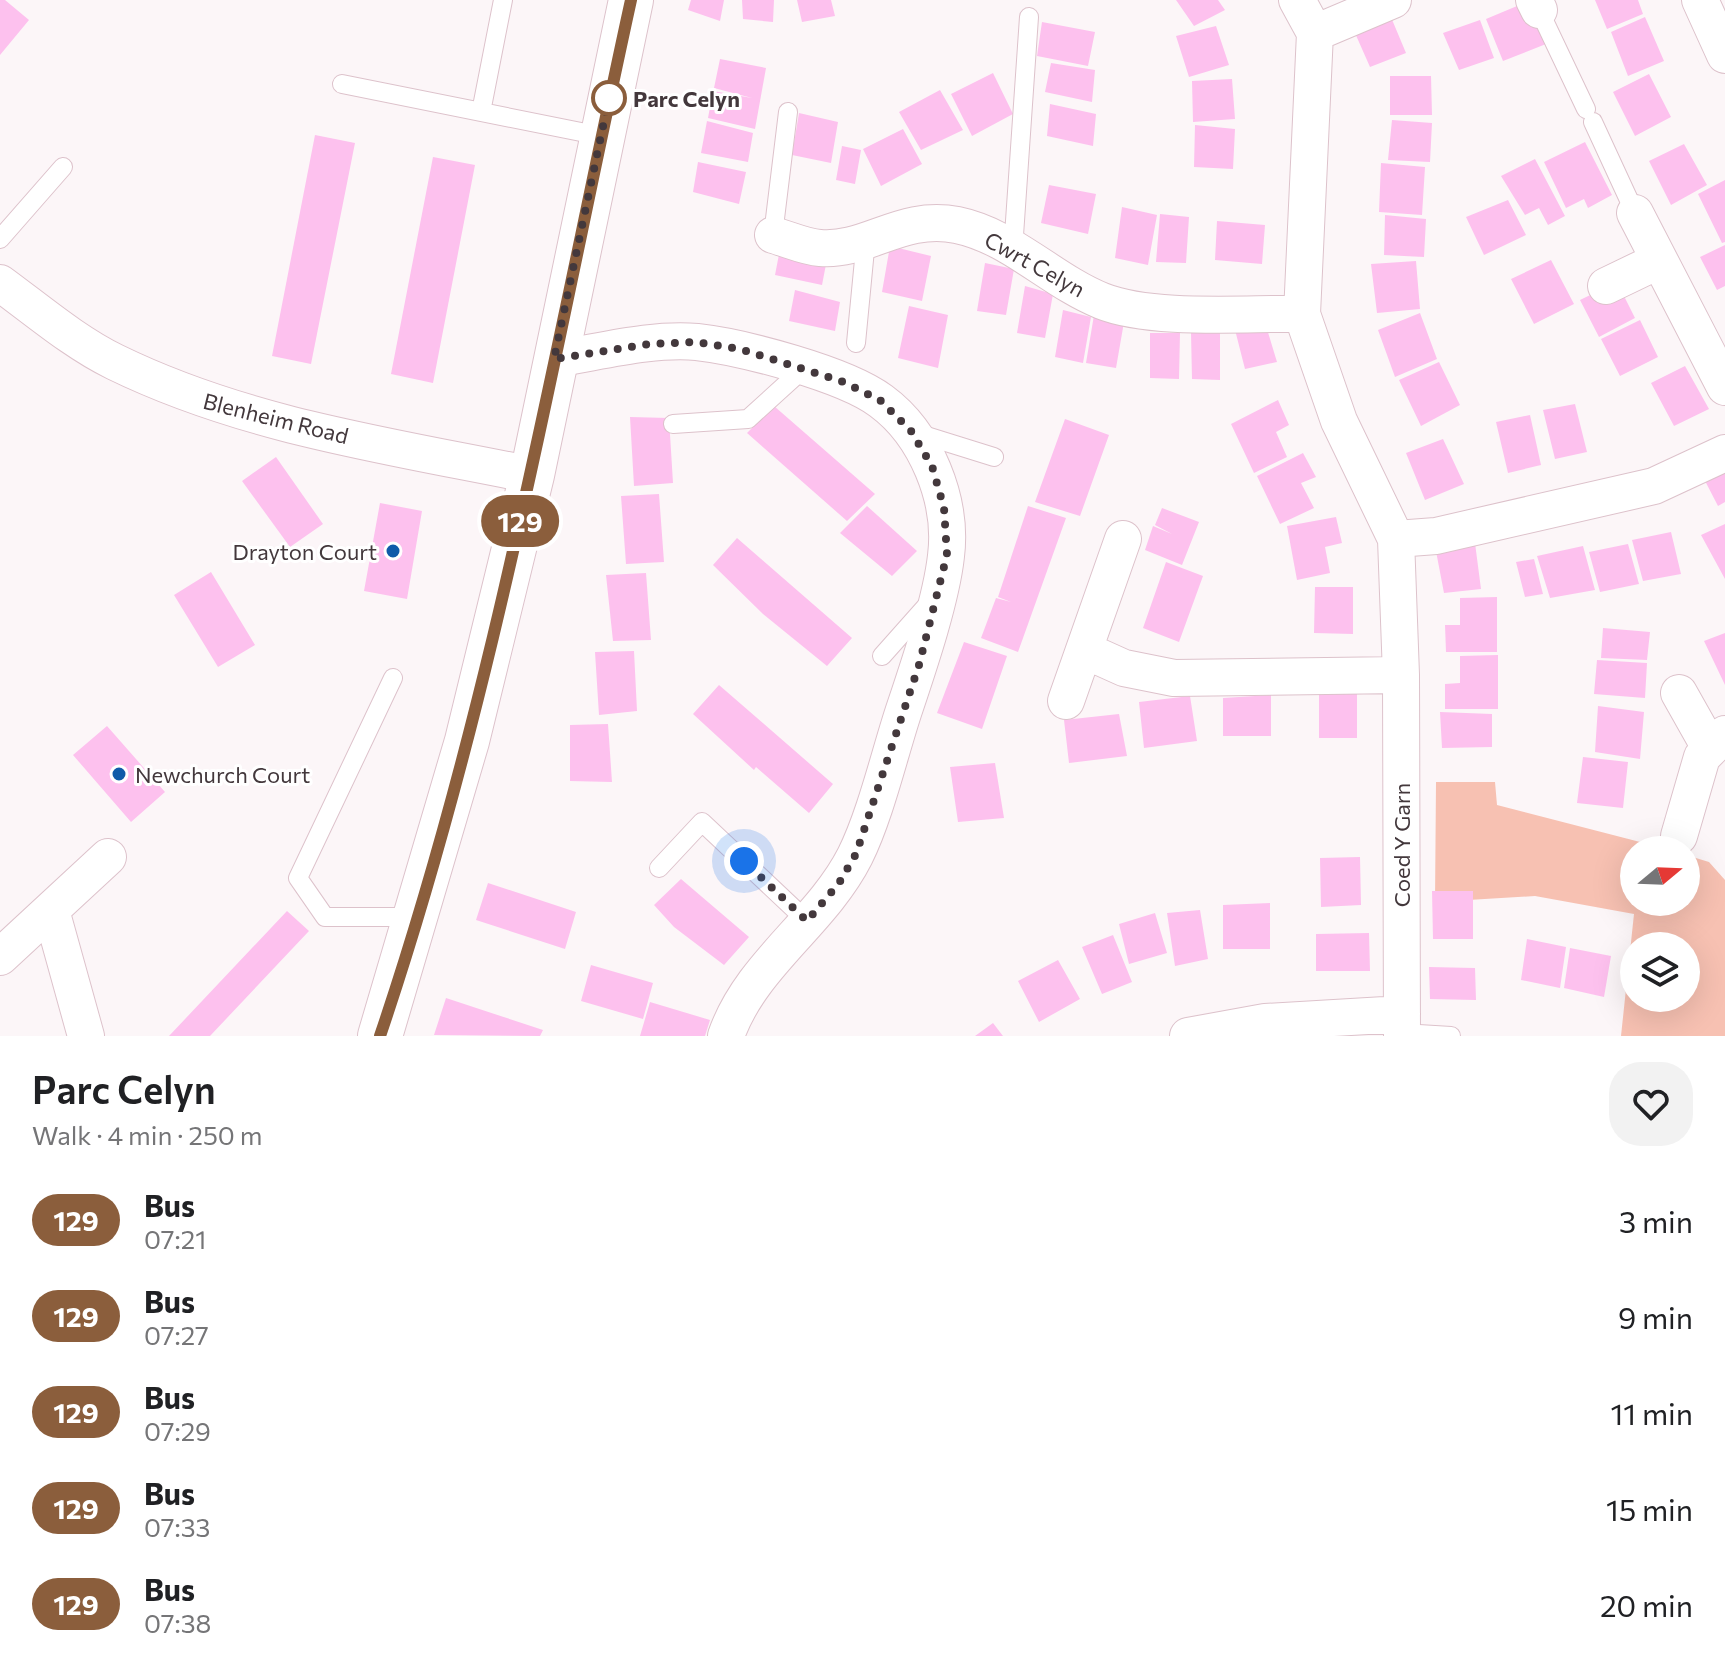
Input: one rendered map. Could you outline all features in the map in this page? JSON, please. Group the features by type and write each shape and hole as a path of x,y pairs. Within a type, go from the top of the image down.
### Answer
{"street":[{"path":"380,1036 467,741 532,475 631,0"},
{"path":"1084,650 1124,668 1183,679 1401,675 1396,539 1339,421 1302,314 1315,33 1297,0"},
{"path":"1315,33 1393,0"},
{"path":"1700,0 1725,55"},
{"path":"1635,213 1725,387"},
{"name":"Cwrt Celyn","path":"773,235 819,249 866,239 900,226 932,222 986,235 1104,302 1138,311 1302,314"},
{"path":"1606,286 1658,261"},
{"name":"Blenheim Road","path":"0,283 112,361 189,395 269,421 532,475"},
{"path":"554,359 650,344 695,342 740,349 841,381 880,400 911,431 932,466 944,508 947,555 919,665 856,854 839,883 753,982 726,1036"},
{"path":"1396,539 1436,536 1654,486 1725,453"},
{"path":"1066,701 1123,539"},
{"name":"Coed Y Garn","path":"1401,675 1402,1028"},
{"path":"1679,693 1717,741 1702,757 1679,836"},
{"path":"0,957 108,857"},
{"path":"51,910 86,1036"},
{"path":"1188,1036 1265,1022 1402,1028"}],"lane":[{"path":"481,112 503,0"},
{"path":"1536,5 1635,213"},
{"path":"1013,250 1029,17"},
{"path":"342,84 601,136"},
{"path":"773,235 788,112"},
{"path":"0,239 63,167"},
{"path":"856,343 866,239"},
{"path":"673,424 748,419 803,369"},
{"path":"911,431 994,457"},
{"path":"882,656 937,593"},
{"path":"393,678 298,878 325,917 417,917"},
{"path":"659,868 702,822 807,921"},
{"path":"1402,1028 1451,1036"}],"shaded area":[{"path":"1436,782 1495,782 1497,805 1620,837 1620,911 1535,896 1435,902"},
{"path":"1700,859 1709,862 1725,880 1725,1036 1621,1036 1624,1012 1700,1012 1700,932 1632,932 1634,916 1700,916"}],"building":[{"path":"0,0 5,0 29,20 0,55"},
{"path":"691,0 724,0 720,21 688,10"},
{"path":"742,0 774,0 773,22 743,19"},
{"path":"797,0 831,0 835,16 802,22"},
{"path":"1176,0 1218,0 1225,10 1194,26"},
{"path":"1595,0 1638,0 1643,14 1607,29"},
{"path":"1529,1 1546,44 1503,61 1486,19"},
{"path":"1388,10 1406,53 1370,67 1351,24"},
{"path":"1645,17 1664,61 1628,76 1611,32"},
{"path":"1480,20 1494,58 1459,70 1443,33"},
{"path":"1042,22 1095,32 1088,66 1037,56"},
{"path":"1216,26 1229,65 1189,77 1176,36"},
{"path":"720,59 766,68 755,129 708,118 713,91 752,98 714,88"},
{"path":"1051,63 1095,70 1092,102 1045,92"},
{"path":"993,73 1013,114 972,136 951,94"},
{"path":"1649,74 1671,117 1635,136 1613,92"},
{"path":"1390,76 1431,76 1432,115 1390,115"},
{"path":"1232,79 1235,119 1193,122 1192,81"},
{"path":"940,90 963,130 921,150 899,112"},
{"path":"1050,104 1096,114 1093,146 1047,136"},
{"path":"799,113 838,122 831,163 792,155"},
{"path":"1392,120 1432,123 1430,162 1388,160"},
{"path":"707,121 753,133 748,162 701,153"},
{"path":"1195,125 1235,129 1233,169 1194,167"},
{"path":"903,129 922,164 881,186 863,149"},
{"path":"315,135 355,143 311,364 272,356"},
{"path":"1585,142 1612,195 1588,208 1584,199 1566,208 1544,162"},
{"path":"1684,144 1707,185 1671,205 1649,161"},
{"path":"842,146 861,150 855,184 836,180"},
{"path":"433,157 475,165 433,383 391,374"},
{"path":"1535,159 1565,216 1548,225 1539,208 1525,215 1501,176"},
{"path":"698,162 746,172 739,204 693,192"},
{"path":"1381,163 1425,167 1422,215 1379,212"},
{"path":"1725,180 1725,242 1722,243 1698,194"},
{"path":"1049,185 1096,194 1088,234 1041,223"},
{"path":"1508,200 1526,235 1484,255 1466,217"},
{"path":"1122,207 1157,215 1148,265 1115,258"},
{"path":"1160,214 1189,217 1186,263 1156,262"},
{"path":"1385,215 1426,219 1424,257 1384,255"},
{"path":"1217,221 1265,225 1262,264 1215,260"},
{"path":"781,244 828,254 822,285 775,275"},
{"path":"1725,245 1725,286 1717,290 1700,257"},
{"path":"890,246 931,256 922,301 882,292"},
{"path":"1551,260 1574,304 1534,324 1511,279"},
{"path":"1416,261 1420,309 1377,313 1371,264"},
{"path":"985,263 1014,269 1006,315 977,311"},
{"path":"1617,282 1635,318 1599,337 1580,300"},
{"path":"1025,286 1053,294 1045,338 1017,333"},
{"path":"795,290 840,302 835,331 789,321"},
{"path":"909,306 948,315 938,368 898,358"},
{"path":"1063,310 1091,317 1083,363 1055,357"},
{"path":"1420,313 1437,359 1395,377 1378,330"},
{"path":"1094,315 1124,322 1116,368 1086,363"},
{"path":"1263,316 1277,362 1245,369 1233,322"},
{"path":"1640,320 1658,357 1620,376 1601,339"},
{"path":"1150,333 1180,333 1179,379 1150,378"},
{"path":"1191,333 1220,333 1220,380 1192,379"},
{"path":"1439,362 1460,405 1421,426 1399,380"},
{"path":"1685,366 1709,409 1674,426 1651,383"},
{"path":"1278,400 1289,425 1276,432 1287,457 1254,473 1231,424"},
{"path":"1575,404 1587,452 1555,459 1543,410"},
{"path":"774,406 875,494 847,521 747,433"},
{"path":"1530,415 1541,465 1508,473 1496,422"},
{"path":"630,417 669,418 673,483 634,486"},
{"path":"1065,419 1109,435 1080,516 1035,502"},
{"path":"1443,439 1464,484 1425,500 1406,453"},
{"path":"1303,453 1316,477 1301,483 1314,508 1280,524 1257,476"},
{"name":"Drayton Court","path":"276,457 323,524 290,547 242,481"},
{"path":"1725,465 1725,502 1718,506 1703,477"},
{"path":"659,494 664,562 626,564 621,496"},
{"name":"Drayton Court","path":"380,503 422,511 407,599 364,591"},
{"path":"867,506 917,551 892,576 840,533"},
{"path":"1028,506 1066,518 1018,652 981,638 996,598 1011,602 998,597"},
{"path":"1162,508 1199,522 1182,565 1145,550 1153,526 1172,534 1155,525"},
{"path":"1336,517 1342,543 1325,547 1330,573 1297,580 1287,526"},
{"path":"1725,524 1725,579 1701,535"},
{"path":"1671,532 1681,574 1643,581 1632,540"},
{"path":"737,538 852,638 827,666 763,614 713,565"},
{"path":"1475,543 1481,589 1444,593 1435,546"},
{"path":"1628,544 1639,584 1600,592 1589,552"},
{"path":"1583,546 1595,590 1550,598 1537,556"},
{"path":"1534,559 1543,594 1525,597 1516,562"},
{"path":"1166,562 1203,576 1179,642 1143,628"},
{"path":"211,572 255,645 218,667 174,595"},
{"path":"646,573 651,640 613,641 606,575"},
{"path":"1315,587 1353,587 1353,634 1314,633"},
{"path":"1497,597 1497,652 1446,652 1445,625 1460,625 1460,598"},
{"path":"1603,628 1650,632 1647,660 1601,658"},
{"path":"1725,633 1725,685 1704,641"},
{"path":"964,642 1007,656 982,729 937,713"},
{"path":"634,651 637,711 599,715 595,652"},
{"path":"1498,655 1498,709 1445,709 1445,684 1460,683 1460,656"},
{"path":"1597,660 1647,663 1645,698 1594,694"},
{"path":"719,685 833,784 809,813 756,767 754,770 693,714"},
{"path":"1357,690 1357,738 1319,738 1319,693"},
{"path":"1271,695 1271,736 1223,736 1223,698"},
{"path":"1190,696 1197,741 1144,748 1139,702"},
{"path":"1598,706 1644,712 1640,759 1595,752"},
{"path":"1440,712 1492,714 1492,747 1442,748"},
{"path":"1119,714 1127,756 1069,763 1064,720"},
{"path":"608,724 612,782 570,781 570,725"},
{"name":"Newchurch Court","path":"107,726 165,792 131,822 73,755"},
{"path":"1583,757 1628,762 1623,808 1577,803"},
{"path":"995,763 1004,818 958,822 950,767"},
{"path":"1360,857 1361,905 1321,907 1320,858"},
{"path":"681,879 749,937 724,965 674,927 654,905"},
{"path":"488,883 576,912 565,949 476,920"},
{"path":"1432,891 1473,891 1473,939 1433,939"},
{"path":"1270,903 1270,949 1223,949 1223,905"},
{"path":"1200,910 1208,959 1175,966 1167,913"},
{"path":"287,911 309,931 210,1036 169,1036"},
{"path":"1155,913 1167,953 1129,964 1119,924"},
{"path":"1369,933 1370,971 1316,971 1316,934"},
{"path":"1113,935 1132,982 1102,994 1082,947"},
{"path":"1527,939 1566,947 1560,988 1521,980"},
{"path":"1570,948 1611,956 1604,997 1564,988"},
{"path":"1058,960 1080,999 1039,1022 1018,981"},
{"path":"591,965 653,983 643,1019 581,1001"},
{"path":"1429,967 1475,968 1476,1000 1430,999"},
{"path":"446,998 543,1030 540,1036 434,1035"},
{"path":"650,1002 710,1020 705,1036 640,1036"},
{"path":"993,1023 1003,1036 975,1036"}],"bus line":[{"name":"129","path":"380,1036 467,741 532,475 631,0"}],"place":[{"name":"Parc Celyn","path":"609,98"},
{"name":"Drayton Court","path":"393,551"},
{"name":"Newchurch Court","path":"119,774"}],"route":[{"path":"609,98 554,359 650,344 695,342 740,349 841,381 880,400 911,431 932,466 944,508 947,555 919,665 856,854 839,883 807,921 744,861"}]}
